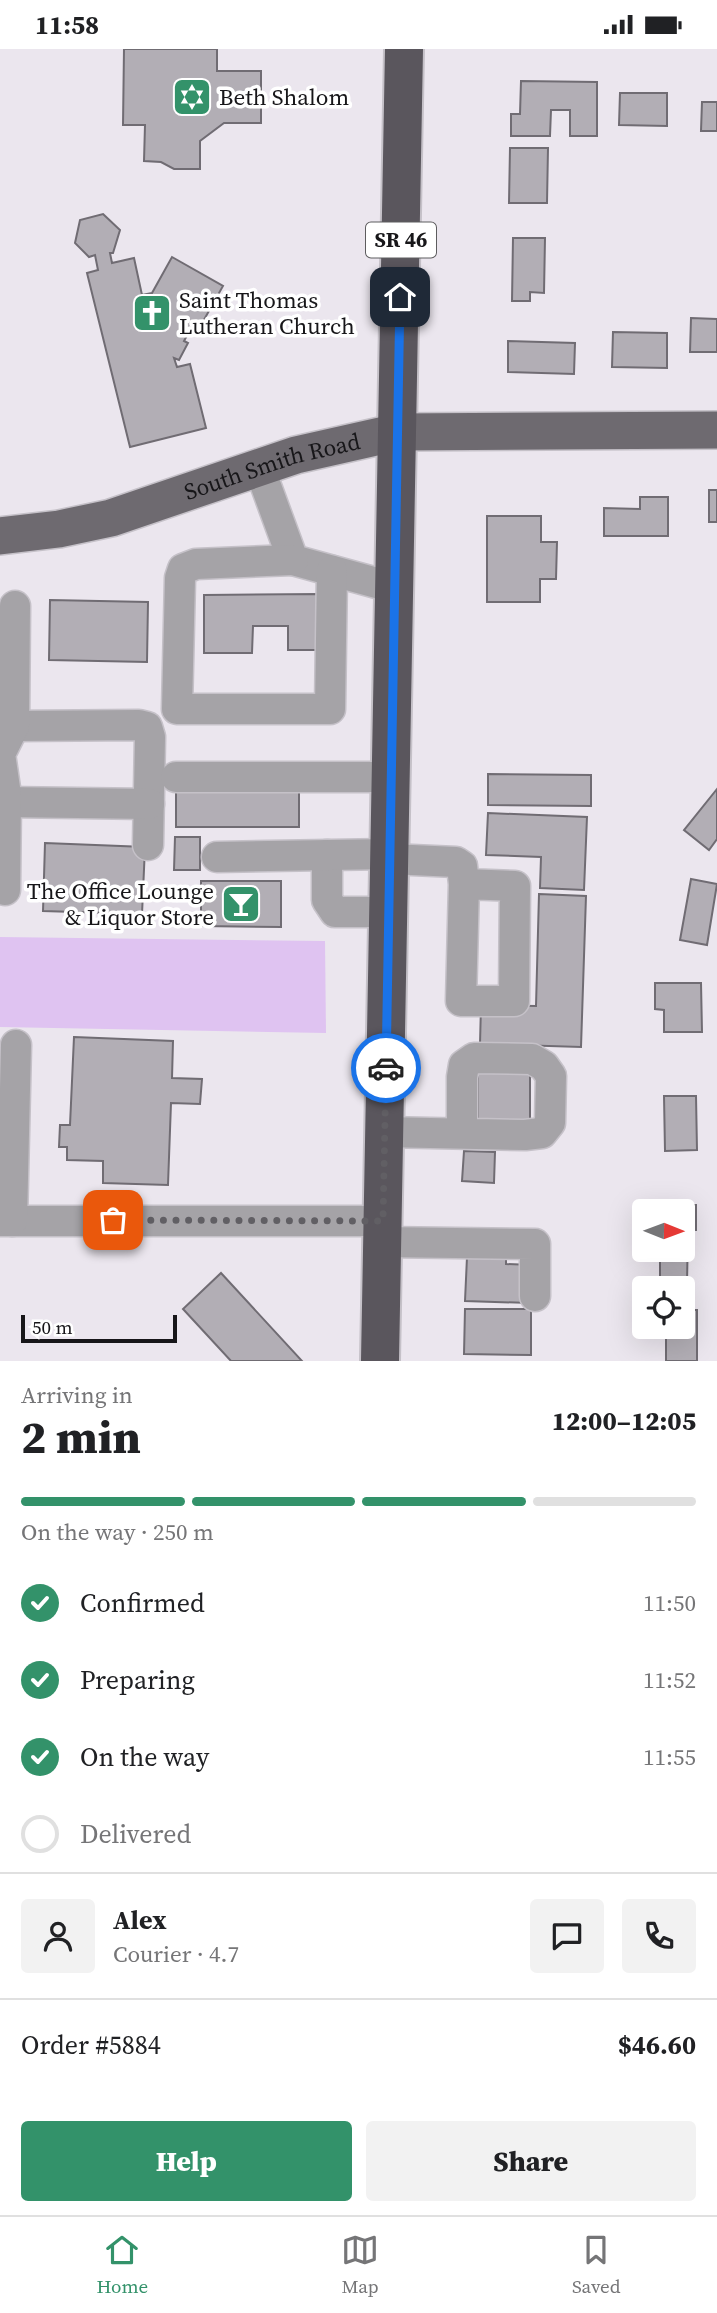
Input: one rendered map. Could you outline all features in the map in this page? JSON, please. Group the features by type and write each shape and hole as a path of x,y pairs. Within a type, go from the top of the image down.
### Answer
{"highway":[{"name":"SR 46","path":"380,1361 404,49"}],"main road":[{"name":"South Smith Road","path":"0,536 59,529 111,518 296,455 398,432 717,430"}],"lane":[{"path":"260,467 293,560"},
{"path":"332,571 330,709 177,709 180,578 183,569 196,564 293,560 395,588"},
{"path":"5,890 6,802 0,754 14,726 15,606"},
{"path":"14,726 147,727 150,737 148,845"},
{"path":"176,777 392,777"},
{"path":"6,802 149,804"},
{"path":"327,855 327,900 335,912 389,912"},
{"path":"217,857 390,856 456,862 463,866 464,884"},
{"path":"16,1045 6,1221 383,1231 535,1244 535,1296"},
{"path":"385,1132 462,1133"}],"shaded area":[{"path":"0,937 325,941 326,1033 0,1027"}],"building":[{"name":"Beth Shalom","path":"124,49 217,49 217,71 261,71 261,123 224,123 200,141 200,169 174,169 161,162 144,161 145,125 123,125"},
{"path":"521,81 597,82 597,136 570,136 570,110 551,110 550,136 511,136 511,114 520,114"},
{"path":"620,93 667,93 667,126 619,125"},
{"path":"702,102 717,102 717,131 701,131"},
{"path":"510,148 548,148 547,203 509,203"},
{"name":"Saint Thomas Lutheran Church","path":"103,214 120,230 113,253 110,253 112,263 134,258 142,295 152,293 172,257 223,286 196,334 190,330 184,341 188,343 179,360 174,358 177,367 190,364 206,428 130,447 87,273 98,270 95,255 89,257 75,243 80,220"},
{"path":"513,238 545,238 544,293 530,292 530,301 512,301"},
{"path":"691,318 717,319 717,352 690,352"},
{"path":"613,332 667,333 667,368 612,367"},
{"path":"508,341 575,343 574,374 508,372"},
{"path":"709,490 717,490 717,522 709,522"},
{"path":"640,497 668,497 668,536 604,536 604,508 640,509"},
{"path":"487,516 541,516 541,542 557,542 556,579 540,579 540,602 487,602"},
{"path":"319,594 319,650 288,650 288,626 253,626 252,653 204,653 204,595"},
{"path":"50,600 148,602 147,662 49,660"},
{"path":"488,774 591,775 591,806 488,805"},
{"path":"176,785 299,785 299,827 176,827"},
{"path":"717,789 717,839 709,850 684,830"},
{"path":"488,813 587,817 584,890 540,888 541,857 486,855"},
{"path":"175,837 200,837 200,870 174,870"},
{"path":"45,843 145,847 142,914 43,911"},
{"path":"691,879 717,884 707,945 680,940"},
{"name":"The Office Lounge & Liquor Store","path":"201,881 281,881 281,927 201,926"},
{"path":"539,894 586,896 581,1047 480,1044 481,1005 536,1006"},
{"path":"655,983 701,983 702,1032 664,1032 664,1010 655,1009"},
{"path":"74,1037 173,1041 172,1078 202,1079 200,1104 171,1103 168,1185 103,1183 103,1161 67,1160 67,1147 59,1147 60,1125 70,1125"},
{"path":"478,1065 530,1065 530,1122 478,1122"},
{"path":"664,1096 696,1096 697,1150 665,1151"},
{"path":"464,1151 495,1152 494,1183 462,1181"},
{"path":"467,1257 506,1259 506,1264 532,1265 530,1303 465,1301"},
{"path":"660,1262 687,1262 687,1276 660,1276"},
{"path":"221,1273 302,1361 231,1361 183,1309"},
{"path":"465,1309 531,1309 531,1355 464,1354"},
{"path":"697,1310 697,1361 666,1361 666,1339 695,1339"}],"way so far":[{"path":"113,1220 383,1221 386,1068"}],"place":[{"name":"Beth Shalom","path":"192,97"},
{"name":"Saint Thomas Lutheran Church","path":"152,313"},
{"name":"The Office Lounge & Liquor Store","path":"241,904"}],"route":[{"path":"386,1068 400,297"}]}
